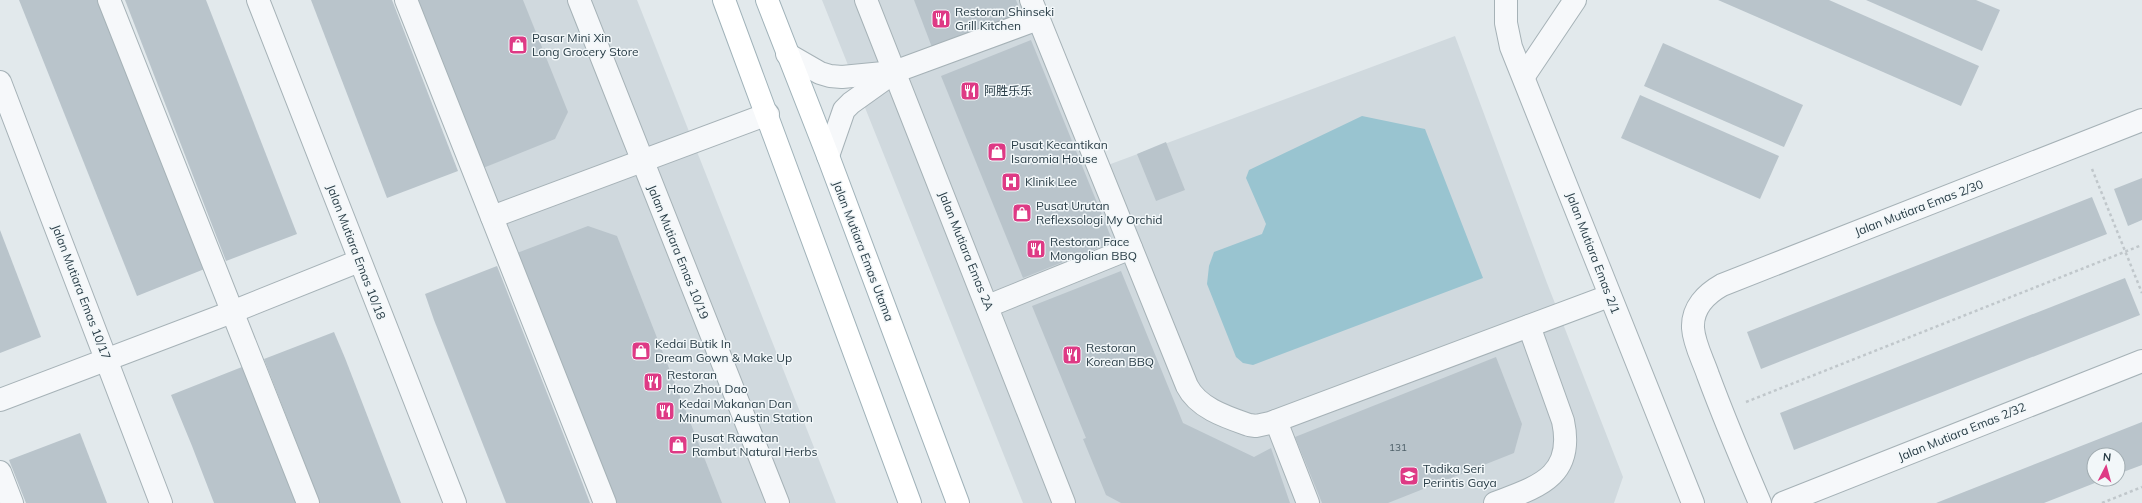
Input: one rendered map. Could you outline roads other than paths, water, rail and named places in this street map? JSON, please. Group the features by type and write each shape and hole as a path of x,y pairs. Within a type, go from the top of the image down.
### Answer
{"main road":[{"path":"724,0 768,114 910,503"},
{"name":"Jalan Mutiara Emas Utama","path":"767,0 828,156 958,503"}],"street":[{"path":"109,0 308,503"},
{"name":"Jalan Mutiara Emas 10/18","path":"258,0 455,503"},
{"path":"406,0 605,503"},
{"name":"Jalan Mutiara Emas 10/19","path":"579,0 778,503"},
{"name":"Jalan Mutiara Emas 2A","path":"866,0 988,306 1064,503"},
{"name":"Jalan Mutiara Emas 2/1","path":"1506,0 1506,23 1511,47 1524,76 1609,296 1693,503"},
{"path":"1524,76 1575,0"},
{"path":"828,156 844,110 851,103 894,72 1035,9 1187,386 1194,398 1206,407 1249,425 1263,425 1276,421 1609,296"},
{"path":"787,54 820,73 830,76 842,77 894,72"},
{"name":"Jalan Mutiara Emas 10/17","path":"0,82 108,360 161,503"},
{"path":"492,217 768,114"},
{"name":"Jalan Mutiara Emas 2/30","path":"1760,503 1721,412 1696,341 1693,328 1695,314 1701,302 1710,292 1722,285 2142,120"},
{"path":"988,306 1131,248"},
{"path":"0,400 232,312 359,261"},
{"path":"1494,503 1532,488 1546,480 1557,468 1564,453 1567,437 1563,421 1529,326"},
{"name":"Jalan Mutiara Emas 2/32","path":"1782,503 2142,361"},
{"path":"1276,421 1308,503"},
{"path":"0,472 12,503"}],"water":[{"path":"1362,116 1425,129 1483,278 1253,365 1243,363 1236,357 1207,284 1209,266 1214,252 1262,234 1266,224 1246,178 1249,170"}],"place":[{"name":"Restoran Shinseki Grill Kitchen","path":"941,19"},
{"name":"Pasar Mini Xin Long Grocery Store","path":"518,45"},
{"name":"阿胜乐乐","path":"970,91"},
{"name":"Pusat Kecantikan Isaromia House","path":"997,152"},
{"name":"Klinik Lee","path":"1011,182"},
{"name":"Pusat Urutan Reflexsologi My Orchid","path":"1022,213"},
{"name":"Restoran Face Mongolian BBQ","path":"1036,249"},
{"name":"Kedai Butik In Dream Gown & Make Up","path":"641,351"},
{"name":"Restoran Korean BBQ","path":"1072,355"},
{"name":"Restoran Hao Zhou Dao","path":"653,382"},
{"name":"Kedai Makanan Dan Minuman Austin Station","path":"665,411"},
{"name":"Pusat Rawatan Rambut Natural Herbs","path":"678,445"},
{"name":"Tadika Seri Perintis Gaya","path":"1409,476"}]}
